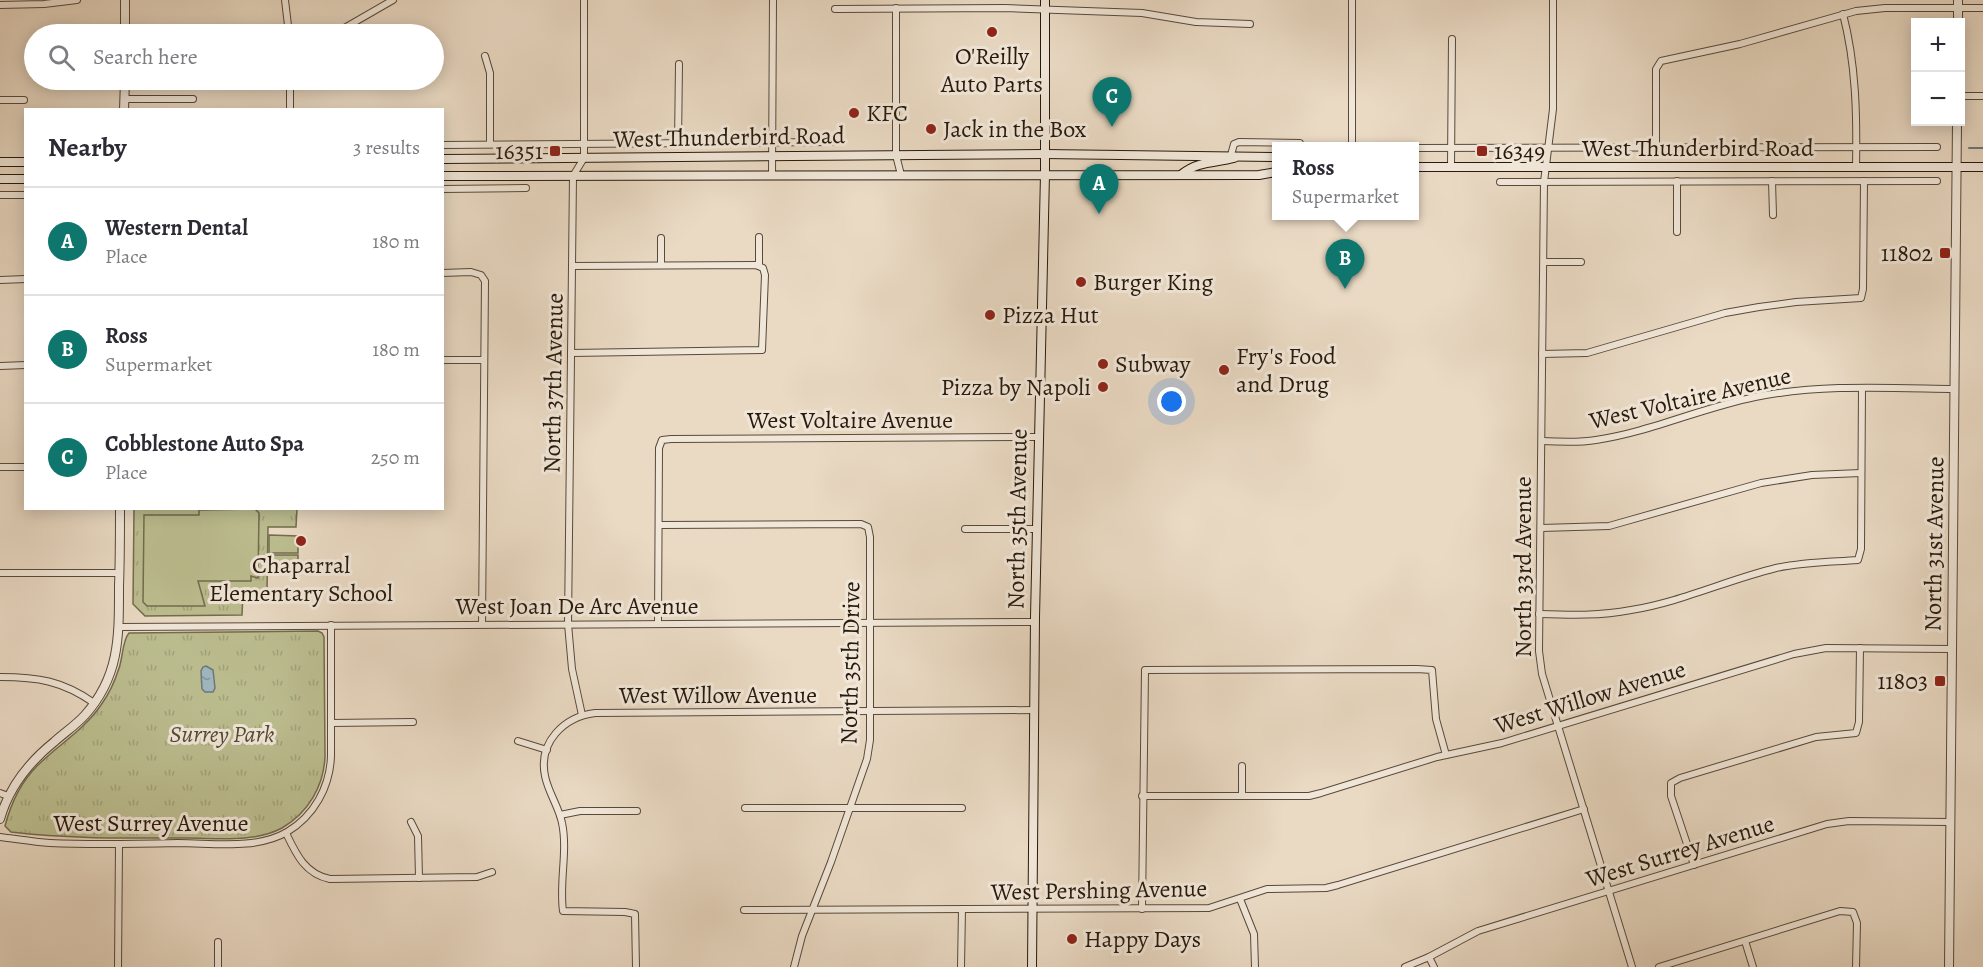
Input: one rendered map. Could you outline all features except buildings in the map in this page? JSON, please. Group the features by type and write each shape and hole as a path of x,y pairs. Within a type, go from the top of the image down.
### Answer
{"main road":[{"name":"North 35th Avenue","path":"1032,967 1038,437 1045,174 1045,0"},
{"name":"West Thunderbird Road","path":"444,159 1045,154 1272,157"},
{"path":"1182,174 1192,166 1202,163 1220,162 1245,156"},
{"path":"0,162 24,162"},
{"name":"West Thunderbird Road","path":"1419,166 1983,167"},
{"name":"West Thunderbird Road","path":"444,176 1259,175 1272,173"},
{"path":"0,179 24,179"}],"street":[{"path":"0,4 44,4 77,0"},
{"path":"125,0 125,24"},
{"path":"285,0 288,24"},
{"path":"351,24 393,0"},
{"path":"573,176 584,158 584,0"},
{"path":"772,176 773,0"},
{"path":"1352,0 1352,142"},
{"name":"North 33rd Avenue","path":"1553,0 1553,109 1544,182 1539,651 1542,674 1632,967"},
{"path":"1656,149 1656,69 1660,61 1740,44 1842,14 1885,8 1958,4 1983,8"},
{"path":"896,8 896,155 901,175"},
{"path":"835,9 1005,8 1142,13 1196,22 1250,24"},
{"path":"1842,14 1851,52 1856,93 1856,167"},
{"path":"1451,167 1452,39"},
{"path":"485,56 490,73 490,144"},
{"path":"678,143 679,64"},
{"path":"124,90 124,108"},
{"path":"290,90 290,108"},
{"path":"1965,96 1983,96"},
{"path":"124,99 193,99"},
{"path":"0,100 24,100"},
{"name":"North 31st Avenue","path":"1949,967 1957,126"},
{"name":"West Thunderbird Road","path":"444,145 831,142"},
{"path":"1231,155 1234,144 1239,142 1272,143"},
{"name":"West Thunderbird Road","path":"1419,148 1856,149 1937,147"},
{"path":"512,188 519,176"},
{"name":"North 37th Avenue","path":"573,176 568,624 572,669 582,715"},
{"path":"1772,181 1773,215"},
{"name":"West Thunderbird Road","path":"1500,182 1937,181"},
{"path":"1677,182 1677,232"},
{"path":"1542,354 1587,353 1725,313 1759,307 1861,298 1864,182"},
{"path":"444,189 526,188"},
{"path":"0,195 24,195"},
{"path":"571,353 762,350 765,275 761,267 759,237"},
{"path":"660,265 661,238"},
{"path":"1544,262 1581,262"},
{"path":"572,266 761,267"},
{"path":"444,273 471,272 482,275 485,281 482,624"},
{"path":"0,280 24,279"},
{"path":"444,360 483,360"},
{"path":"0,366 24,365"},
{"path":"1539,614 1596,614 1630,610 1661,603 1779,567 1824,561 1858,560 1861,549 1862,388"},
{"name":"West Voltaire Avenue","path":"1542,441 1598,440 1711,407 1792,390 1954,389"},
{"name":"West Voltaire Avenue","path":"658,525 659,448 662,440 1038,437"},
{"path":"0,467 24,467"},
{"path":"1541,528 1609,526 1761,483 1812,475 1861,473"},
{"path":"0,819 8,796 27,767 84,716 103,690 114,663 119,627 120,510"},
{"name":"North 35th Drive","path":"658,525 861,524 868,527 870,537 870,740 867,759 851,808 802,936 794,967"},
{"path":"658,525 658,623"},
{"path":"965,529 1037,529"},
{"path":"0,573 120,573"},
{"name":"West Joan De Arc Avenue","path":"119,627 1035,622"},
{"path":"331,625 331,765 326,786 311,811 286,833 306,867 330,879 477,877 492,872"},
{"name":"West Willow Avenue","path":"1142,796 1309,796 1446,755 1494,746 1794,654 1826,648 1952,649"},
{"path":"1694,865 1671,796 1671,783 1680,778 1816,737 1856,733 1859,722 1860,648"},
{"path":"1142,909 1143,683 1145,670 1432,670 1436,719 1446,755"},
{"path":"0,677 33,677 61,684 94,704"},
{"name":"West Willow Avenue","path":"582,715 595,713 1035,710"},
{"path":"582,715 559,728 547,750 544,764 545,774 560,815 563,833 561,898 563,910 635,914 636,967"},
{"path":"331,723 413,722"},
{"path":"518,741 547,750"},
{"path":"1242,766 1242,796"},
{"path":"0,793 8,796"},
{"path":"745,808 962,808"},
{"name":"West Pershing Avenue","path":"744,910 1209,908 1267,889 1326,888 1338,885 1584,809"},
{"path":"560,815 580,811 637,811"},
{"path":"411,822 418,836 418,878"},
{"name":"West Surrey Avenue","path":"1405,967 1478,931 1839,822 1950,822"},
{"name":"West Surrey Avenue","path":"0,837 47,843 251,843 286,833"},
{"path":"118,967 119,844"},
{"path":"1240,898 1254,934 1256,967"},
{"path":"961,967 962,909"},
{"path":"1659,967 1840,911 1853,912 1857,922 1856,967"},
{"path":"1745,941 1753,967"},
{"path":"218,942 218,967"},
{"path":"1429,957 1434,967"}],"green space":[{"path":"134,510 297,510 296,527 268,527 267,592 243,593 242,615 145,616 133,604"},
{"path":"199,510 256,510 259,513 258,578 251,576 251,581 198,581 205,606 147,606 143,602 144,515 199,515"},
{"path":"269,535 298,536 298,553 269,553"},
{"path":"269,555 298,555 298,572 269,572"},
{"name":"Surrey Park","path":"318,631 324,637 325,756 322,778 307,807 282,828 260,836 223,839 55,836 11,832 5,826 10,809 26,779 45,758 87,722 104,701 116,678 125,640 129,633"}],"water":[{"path":"206,666 213,670 215,688 213,692 205,692 202,689 201,671"}],"waterway":[{"path":"1969,148 1983,148"}],"place":[{"name":"O'Reilly Auto Parts","path":"992,32"},
{"name":"KFC","path":"854,113"},
{"name":"Cobblestone Auto Spa","path":"1112,127"},
{"name":"Jack in the Box","path":"931,129"},
{"name":"16351","path":"555,151"},
{"name":"16349","path":"1482,151"},
{"name":"Western Dental","path":"1099,214"},
{"name":"11802","path":"1945,253"},
{"name":"Burger King","path":"1081,282"},
{"name":"Ross","path":"1345,289"},
{"name":"Pizza Hut","path":"990,315"},
{"name":"Subway","path":"1103,364"},
{"name":"Fry's Food and Drug","path":"1224,370"},
{"name":"Pizza by Napoli","path":"1103,387"},
{"name":"Chaparral Elementary School","path":"301,541"},
{"name":"11803","path":"1940,681"},
{"name":"Happy Days","path":"1072,939"}]}
